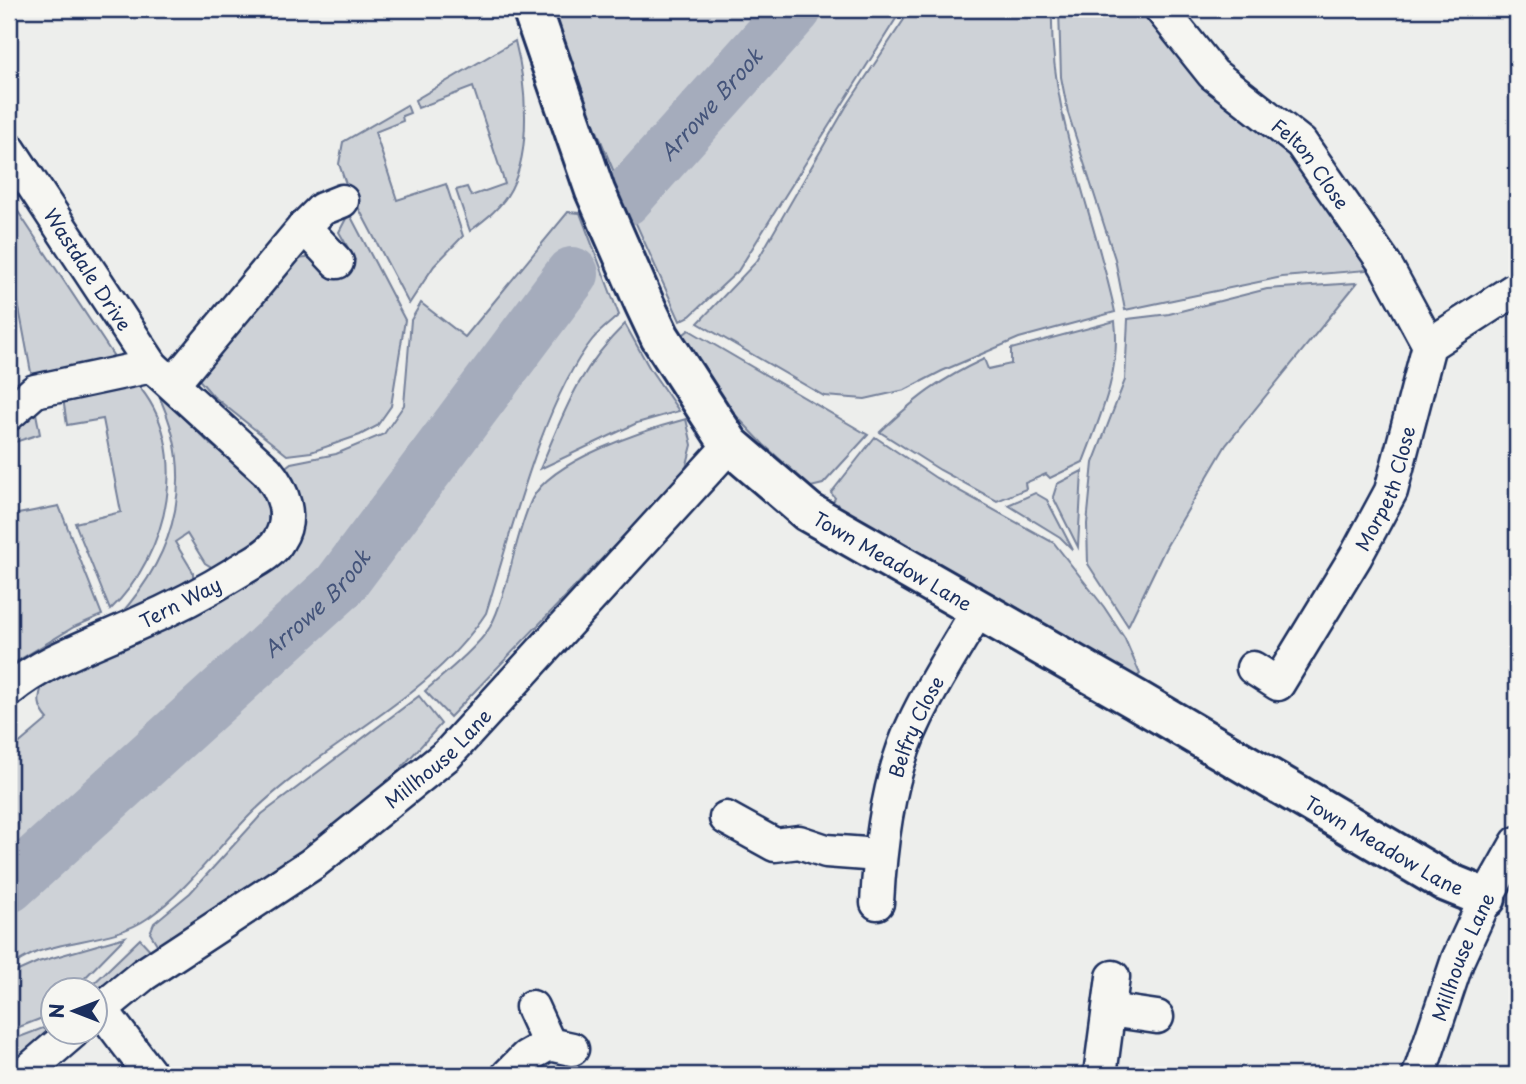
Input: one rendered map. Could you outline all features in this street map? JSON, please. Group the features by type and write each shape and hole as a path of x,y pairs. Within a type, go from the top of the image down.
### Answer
{"street":[{"name":"Town Meadow Lane","path":"532,9 595,191 643,303 660,337 730,444 808,512 1135,699 1444,881 1486,898"},
{"name":"Felton Close","path":"1161,9 1213,74 1301,143 1385,264 1429,345"},
{"name":"Wastdale Drive","path":"9,149 162,375 267,471"},
{"path":"9,414 35,391 162,375 321,209 342,201"},
{"path":"304,227 337,262"},
{"path":"1429,345 1517,288"},
{"name":"Morpeth Close","path":"1253,668 1278,684 1356,556 1391,491 1429,345"},
{"name":"Millhouse Lane","path":"108,1004 143,975 312,864 447,755 730,444"},
{"name":"Tern Way","path":"9,690 77,651 205,592 267,554 279,540 286,522 285,503 279,486 267,471"},
{"name":"Belfry Close","path":"877,903 880,855 902,752 913,725 978,610"},
{"path":"726,818 775,845 799,842 826,851 880,855"},
{"name":"Millhouse Lane","path":"1419,1075 1458,959 1486,898 1517,844"},
{"path":"1100,1075 1113,977"},
{"path":"508,1075 526,1057 561,1046 532,1007"},
{"path":"1109,1010 1157,1017"},
{"path":"108,1024 151,1075"},
{"path":"23,1075 56,1046"}],"shaded area":[{"path":"552,9 902,9 738,271 690,316 680,321 625,199 559,39"},
{"path":"911,9 1052,9 1057,87 1074,162 1115,312 1019,338 905,390 865,399 824,396 698,323 757,261 846,107"},
{"path":"1059,9 1147,9 1301,163 1368,270 1282,277 1125,310 1115,259 1068,113 1061,77"},
{"path":"515,41 522,76 525,116 518,173 503,201 470,231 456,190 467,187 471,196 505,184 473,87 418,108 415,100"},
{"path":"407,105 410,113 402,116 403,121 375,132 397,200 446,184 463,236 434,266 409,304 346,184 339,164 343,142"},
{"path":"9,198 113,355 107,364 33,383 9,255"},
{"path":"568,212 580,213 619,315 592,340 558,398 517,509 486,613 463,644 436,671 282,787 240,825 177,894 148,918 122,931 37,952 9,967 9,752 48,719 40,703 43,684 212,606 279,557 283,469 291,463 336,454 384,434 404,405 411,320 421,303 465,337"},
{"path":"349,213 405,320 391,406 377,426 360,435 311,452 287,455 213,396 196,376 290,262 303,258 313,259 334,272 355,260 339,232"},
{"path":"1357,283 1226,445 1166,547 1128,626 1088,564 1087,524 1093,463 1125,380 1128,319 1169,314 1267,289"},
{"path":"1115,321 1112,376 1083,462 1050,478 1046,474 1025,483 1026,489 997,501 940,470 880,432 929,391 954,374 984,359 988,369 1011,364 1011,349"},
{"path":"625,324 650,369 679,411 637,423 540,469 574,392 595,358"},
{"path":"689,330 868,435 823,484 811,487 764,445 727,406 679,338"},
{"path":"136,383 154,409 165,438 169,468 166,500 159,531 147,560 130,587 110,610 75,523 121,512 103,419 67,425 63,398"},
{"path":"157,392 210,444 252,476 268,501 268,526 255,542 215,569 205,563 187,534 175,542 193,572 193,583 118,617 139,592 155,566 175,510 178,482 176,452"},
{"path":"35,408 40,434 9,444 11,432 19,416"},
{"path":"686,419 692,445 685,472 450,717 425,691 469,652 490,627 497,613 526,514 542,485 578,459 601,448"},
{"path":"875,437 936,478 1054,543 1104,607 1125,639 1140,674 1134,679 832,504 835,498 831,493"},
{"path":"1082,471 1078,547 1053,497 1057,484"},
{"path":"9,493 13,515 59,506 102,615 74,627 9,666"},
{"path":"1035,493 1047,500 1073,550 1060,537 1008,505"},
{"path":"419,696 441,724 373,799 313,846 160,949 150,933 154,923 190,893 262,814"},
{"path":"125,937 87,976 38,976 38,1020 9,1031 9,975 38,962"},
{"path":"140,939 154,954 108,988 108,976 102,976"},
{"path":"38,1030 38,1042 9,1069 9,1041"}],"waterway":[{"name":"Arrowe Brook","path":"625,199 795,9"},
{"name":"Arrowe Brook","path":"9,886 339,586 572,274"}]}
